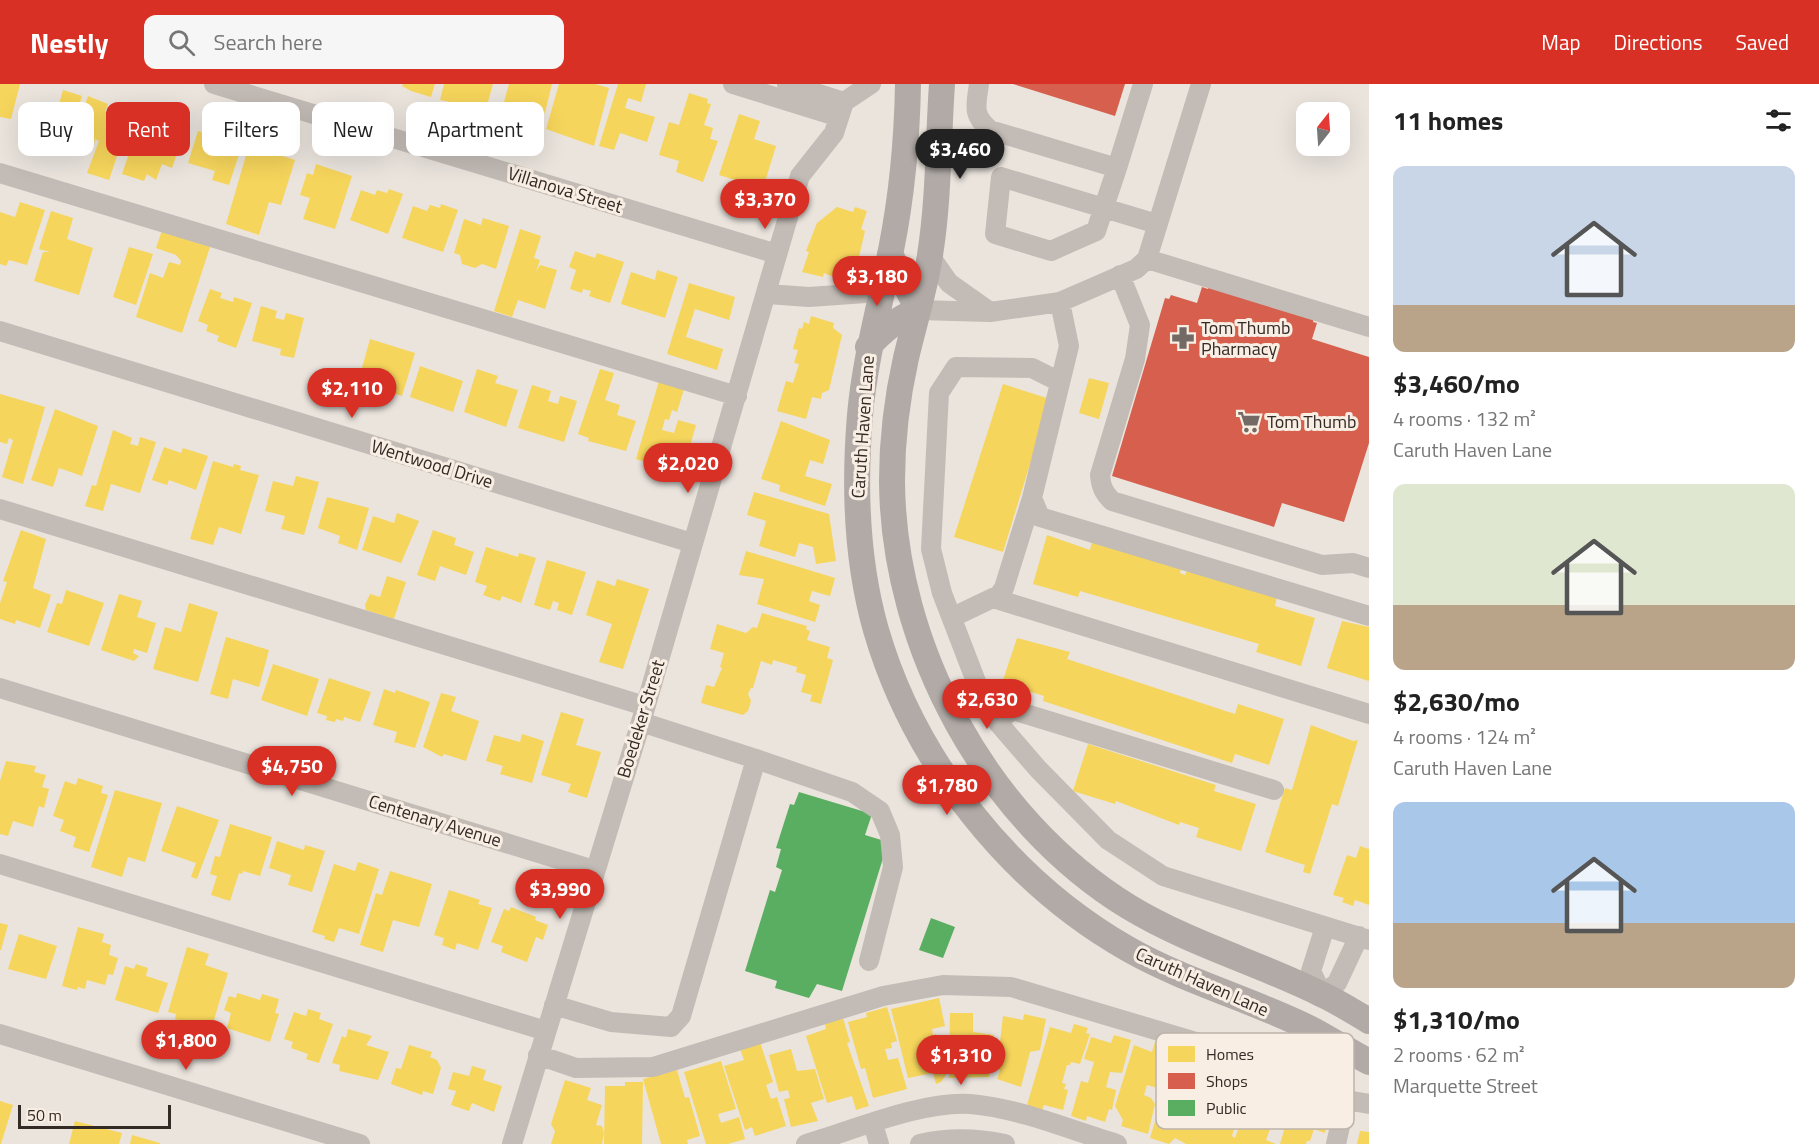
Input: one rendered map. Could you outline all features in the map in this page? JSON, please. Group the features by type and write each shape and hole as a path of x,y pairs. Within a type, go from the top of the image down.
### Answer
{"main road":[{"name":"Caruth Haven Lane","path":"908,84 902,188 890,254 868,347 856,473 858,528 865,579 877,631 899,690 920,734 957,794 997,843 1034,882 1080,919 1125,948 1177,976 1318,1033"},
{"name":"Caruth Haven Lane","path":"942,84 938,182 930,256 897,409 892,481 897,551 912,615 929,663 951,712 978,758 1014,807 1066,860 1129,907 1213,948 1322,994 1369,1021"},
{"path":"868,347 883,330 900,318 918,310 890,254"},
{"path":"880,292 905,282 930,256"},
{"path":"1313,1030 1322,994"},
{"name":"Caruth Haven Lane","path":"1354,1053 1369,1062"}],"street":[{"name":"Villanova Street","path":"214,84 777,254"},
{"path":"733,84 842,109"},
{"path":"786,84 842,109"},
{"path":"842,109 871,84"},
{"path":"979,84 976,108 979,121 990,130 1117,168"},
{"path":"1143,84 1105,208 1096,231 1051,251 995,234 1001,177 1105,208 1157,224"},
{"path":"918,310 990,312 1060,302 1136,269 1147,259 1201,84"},
{"name":"Boedeker Street","path":"512,1144 643,714 800,176 834,133 842,109"},
{"path":"0,173 737,396"},
{"path":"930,256 949,283 990,312"},
{"path":"1147,259 1369,327"},
{"path":"1120,275 1140,325 1135,359 1100,475 1101,486 1105,494 1112,501 1322,565 1353,563 1369,568"},
{"path":"766,294 809,297 880,292"},
{"path":"953,617 993,598 1004,588 1032,498 1069,346 1060,302"},
{"name":"Wentwood Drive","path":"0,331 692,543"},
{"path":"1060,382 1032,368 956,367 939,393 931,549 942,593 987,710 1038,770 1108,840 1163,876 1364,938 1337,983 1322,994 1311,971 1326,927"},
{"path":"1032,498 1040,517 1369,616"},
{"path":"0,509 643,714 693,740 852,792 880,811 890,835 893,867 869,961"},
{"path":"993,598 1369,714"},
{"name":"Centenary Avenue","path":"0,687 594,870"},
{"path":"997,721 1013,710 1274,790"},
{"path":"554,1005 611,1022 670,1027 681,1016 756,759"},
{"path":"0,864 546,1030"},
{"path":"538,1055 576,1068 653,1067 883,996 943,985 1011,987 1166,1033"},
{"path":"0,1034 360,1144"},
{"path":"1354,1101 1369,1104"},
{"path":"806,1144 928,1107 970,1104 1015,1113 1090,1140 1116,1144"},
{"path":"873,1124 879,1144"},
{"path":"1336,1144 1339,1129"},
{"path":"920,1144 942,1139 973,1138 1005,1144"}],"building: Homes":[{"path":"0,84 20,84 11,119 0,117"},
{"path":"403,84 435,84 431,97 411,91 402,86"},
{"path":"444,84 493,84 488,102 440,100"},
{"path":"509,84 552,84 545,113 544,102 504,102"},
{"path":"559,84 595,84 609,88 594,146 546,129"},
{"path":"618,84 646,84 641,102 628,98 625,108 655,117 647,142 620,133 614,150 599,146"},
{"path":"63,90 82,96 80,102 60,102"},
{"path":"689,93 708,99 707,103 711,104 704,125 713,128 710,139 718,141 703,182 676,172 679,161 659,155 669,122 679,125"},
{"path":"88,96 106,103 106,156 117,156 109,180 87,173 99,141 95,139 94,145 94,102 86,102"},
{"path":"739,114 760,121 754,139 776,146 765,182 770,183 764,200 748,195 750,190 741,187 742,182 719,175"},
{"path":"198,131 202,132 202,156 238,156 229,185 212,180 215,171 188,163"},
{"path":"128,156 176,156 172,168 162,164 156,180 147,174 144,181 122,174"},
{"path":"246,156 283,156 295,160 281,205 269,202 259,235 226,224"},
{"path":"316,164 352,176 335,229 303,219 310,198 300,195 307,173 313,175"},
{"path":"389,189 403,194 388,234 350,220 361,190 375,195 377,190 387,193"},
{"path":"20,202 45,210 27,265 9,260 6,266 0,264 0,212 15,217"},
{"path":"441,204 458,210 443,252 402,238 413,206 427,211 430,205 440,208"},
{"path":"837,207 853,212 855,207 867,211 861,229 865,231 859,257 843,270 840,269 839,274 831,276 824,273 823,277 802,272 809,252 806,251 817,223"},
{"path":"51,211 73,218 67,239 93,248 79,295 34,281 43,252 50,252 39,249"},
{"path":"483,218 509,226 496,269 482,264 475,268 462,264 460,255 454,253 464,219 481,225"},
{"path":"520,229 541,236 534,258 540,260 536,272 540,265 557,270 545,309 518,300 512,317 494,311"},
{"path":"162,230 211,244 182,333 136,317 150,273 163,278 169,262 180,265 181,261 176,255 156,248"},
{"path":"129,247 153,254 136,305 113,297"},
{"path":"575,251 595,258 597,253 624,262 610,303 589,296 591,291 583,289 582,293 570,289 576,270 569,267"},
{"path":"657,270 678,277 665,318 621,304 631,272 655,280"},
{"path":"689,283 735,297 729,320 695,309 686,337 723,349 717,370 667,354"},
{"path":"210,289 222,293 220,298 233,302 234,297 252,303 236,348 217,341 219,336 206,331 208,325 198,321"},
{"path":"261,306 277,311 275,318 284,320 286,313 304,318 294,358 280,355 281,349 252,341"},
{"path":"811,316 834,323 833,328 842,335 829,390 822,393 821,399 812,397 806,419 777,411 786,381 793,383 799,364 794,363 798,350 793,349 799,328 802,329 804,322 809,324"},
{"path":"370,339 415,353 402,396 358,382"},
{"path":"420,366 463,381 453,412 410,397"},
{"path":"477,369 498,376 495,383 518,390 506,427 464,412"},
{"path":"600,369 614,373 605,400 620,405 617,415 636,421 626,451 588,441 589,438 578,434"},
{"path":"1089,378 1109,383 1099,419 1079,413"},
{"path":"659,381 684,389 677,412 672,410 669,420 665,419 662,430 674,433 678,420 696,425 680,481 666,477 668,469 636,459"},
{"path":"1003,384 1050,399 1003,552 954,537"},
{"path":"532,385 551,391 548,401 558,404 560,396 577,401 564,442 518,428"},
{"path":"0,394 45,407 23,484 2,477 13,440 9,438 7,444 0,442"},
{"path":"55,409 98,426 82,476 59,468 53,487 31,480"},
{"path":"781,421 830,440 823,464 810,460 805,476 832,484 825,506 779,491 780,485 761,479"},
{"path":"113,430 132,438 130,444 138,446 140,437 156,442 140,493 111,484 103,511 85,506 92,485 96,486"},
{"path":"164,447 181,453 183,448 208,456 196,490 169,480 167,485 152,480"},
{"path":"213,461 233,467 234,464 241,466 240,470 259,475 241,534 219,527 213,545 190,539"},
{"path":"296,476 319,482 304,535 281,529 285,516 265,511 273,481 293,486"},
{"path":"754,492 829,514 836,561 816,564 813,547 799,543 795,557 759,546 766,521 747,515"},
{"path":"327,497 369,508 357,550 338,543 340,536 318,528"},
{"path":"397,513 419,521 401,563 362,550 373,516 394,523"},
{"path":"21,530 46,539 33,588 51,595 40,628 16,620 15,624 0,619 0,603 7,582 3,581"},
{"path":"433,530 456,538 454,545 474,552 466,575 440,566 435,581 417,575"},
{"path":"1047,535 1090,550 1092,542 1181,569 1180,573 1185,575 1187,570 1277,597 1275,606 1315,618 1301,666 1256,652 1259,644 1080,591 1078,597 1033,584"},
{"path":"486,547 518,557 519,553 536,558 521,603 502,596 500,601 483,595 487,586 475,582"},
{"path":"746,551 835,578 830,596 812,591 809,601 820,605 815,622 757,604 764,579 739,575"},
{"path":"547,560 586,572 572,615 557,610 559,603 553,601 550,610 534,605"},
{"path":"387,576 406,582 394,619 366,610 365,605 370,594 380,597"},
{"path":"617,579 649,589 623,669 599,662 612,624 586,615 597,580 615,586"},
{"path":"66,590 104,603 89,646 47,632 57,603 62,604"},
{"path":"119,594 142,601 137,617 156,623 147,653 134,649 133,653 139,656 134,661 101,650"},
{"path":"189,603 218,612 198,682 153,669 165,627 181,632"},
{"path":"762,613 807,626 806,629 810,631 807,640 830,647 827,658 833,660 821,704 810,701 812,695 801,692 806,675 796,672 797,667 773,660 772,665 761,661 753,688 748,694 751,701 748,711 743,715 701,703 706,685 714,687 722,668 720,667 724,653 710,649 717,624 746,633 753,627 757,628"},
{"path":"1342,621 1369,627 1369,681 1327,668"},
{"path":"226,637 269,650 259,687 233,679 228,699 210,694"},
{"path":"1017,638 1070,652 1067,659 1235,714 1238,704 1284,719 1269,765 1235,754 1232,763 1043,701 1044,696 1002,683"},
{"path":"273,664 319,679 307,716 261,700"},
{"path":"329,678 371,692 360,722 344,717 343,721 336,719 335,722 326,720 327,716 317,713"},
{"path":"384,689 395,693 396,690 430,702 415,748 394,742 397,732 373,725"},
{"path":"441,693 456,697 451,711 479,721 466,761 444,754 442,757 423,747"},
{"path":"561,712 584,719 576,745 601,752 587,798 568,792 571,784 541,775"},
{"path":"1311,725 1353,741 1358,740 1338,806 1332,804 1310,874 1303,872 1305,865 1265,852 1285,788 1292,790"},
{"path":"522,734 544,741 532,783 500,774 503,766 486,761 494,735 520,742"},
{"path":"1088,744 1216,785 1214,791 1256,804 1241,851 1196,837 1199,828 1180,822 1179,825 1116,801 1115,804 1073,791"},
{"path":"6,761 36,766 34,772 46,775 42,787 49,789 44,808 39,806 33,827 13,821 8,836 0,834 0,781"},
{"path":"78,778 103,786 101,793 108,795 89,852 73,847 76,837 60,831 64,820 53,816 65,781 76,785"},
{"path":"115,790 162,803 145,862 128,857 122,877 91,867"},
{"path":"177,806 219,820 197,879 191,877 196,863 161,851"},
{"path":"230,824 272,837 260,876 243,871 242,874 239,873 230,901 211,895 217,876 210,874 215,856 220,857"},
{"path":"277,841 304,850 305,845 325,851 312,892 288,885 291,875 269,868"},
{"path":"1360,846 1369,849 1369,905 1355,900 1353,906 1342,902 1344,898 1333,895 1347,855 1356,858"},
{"path":"358,862 379,869 359,934 339,928 334,942 324,939 325,936 312,932 334,864 355,871"},
{"path":"390,871 432,884 419,927 393,920 383,952 360,945 376,893 382,895"},
{"path":"449,890 480,900 478,904 492,908 478,950 457,943 455,950 442,945 444,938 434,935"},
{"path":"511,907 536,917 535,920 548,925 543,940 536,937 527,962 501,952 503,946 491,942 504,909 509,911"},
{"path":"0,923 8,925 1,950 0,950"},
{"path":"78,927 104,934 102,942 111,945 109,955 118,958 113,975 108,974 105,985 87,980 85,989 78,987 77,990 62,986"},
{"path":"19,934 57,946 46,979 8,969"},
{"path":"187,947 209,954 205,965 228,973 211,1030 175,1019 176,1014 168,1012"},
{"path":"136,964 148,968 146,976 168,983 158,1013 115,1000 125,966 134,969"},
{"path":"237,993 260,1000 262,994 279,999 275,1013 279,1014 270,1042 227,1028 231,1013 224,1010 229,996 236,998"},
{"path":"939,998 945,1026 932,1029 933,1035 936,1034 946,1075 941,1082 936,1084 933,1073 908,1078 891,1009"},
{"path":"887,1007 897,1041 891,1043 892,1048 885,1049 888,1060 898,1058 907,1089 873,1098 865,1068 861,1069 848,1022 867,1017 866,1013"},
{"path":"308,1009 321,1013 319,1019 333,1024 319,1063 306,1059 308,1054 291,1048 293,1042 284,1039 294,1012 306,1016"},
{"path":"950,1013 973,1013 973,1032 994,1035 989,1077 949,1078"},
{"path":"1024,1014 1046,1019 1040,1050 1030,1052 1021,1087 997,1079 1000,1070 997,1069 1003,1016 1023,1020"},
{"path":"843,1018 850,1042 847,1043 869,1106 856,1110 852,1096 827,1103 806,1036 826,1029 825,1024"},
{"path":"1074,1024 1088,1028 1086,1033 1090,1034 1080,1064 1071,1062 1067,1065 1062,1083 1066,1084 1064,1089 1068,1090 1063,1110 1044,1105 1042,1110 1027,1105 1050,1027 1071,1033"},
{"path":"348,1029 372,1036 366,1045 389,1052 378,1080 339,1071 340,1065 332,1063 342,1036 346,1038"},
{"path":"1114,1035 1131,1040 1122,1073 1110,1072 1106,1087 1116,1090 1112,1110 1109,1109 1105,1122 1087,1116 1086,1121 1071,1116 1081,1081 1088,1083 1094,1062 1084,1059 1091,1037 1111,1043"},
{"path":"759,1039 773,1082 766,1085 771,1099 777,1097 786,1126 755,1136 752,1127 745,1130 724,1066 744,1060 739,1046"},
{"path":"1156,1042 1156,1088 1147,1085 1144,1095 1151,1098 1155,1104 1148,1134 1121,1126 1123,1120 1115,1106 1134,1045 1152,1052"},
{"path":"409,1045 432,1052 430,1057 437,1060 441,1068 433,1094 423,1091 422,1095 391,1084 396,1068 401,1069"},
{"path":"791,1049 797,1071 815,1069 824,1099 811,1103 818,1121 791,1127 784,1099 790,1098 788,1090 779,1092 769,1055"},
{"path":"721,1061 736,1109 718,1114 721,1123 739,1117 745,1139 728,1144 706,1144 684,1072"},
{"path":"472,1066 486,1070 483,1080 502,1086 494,1112 472,1103 469,1111 451,1105 456,1091 448,1089 453,1072 469,1076"},
{"path":"677,1070 685,1098 689,1097 700,1136 687,1140 688,1144 661,1144 643,1079"},
{"path":"565,1080 591,1088 587,1100 602,1105 596,1125 602,1126 604,1133 602,1144 551,1144 555,1131 551,1124"},
{"path":"625,1082 643,1082 642,1144 604,1144 605,1086 625,1086"},
{"path":"0,1101 13,1105 1,1144 0,1144"},
{"path":"1156,1118 1156,1129 1234,1129 1232,1136 1235,1138 1238,1129 1270,1129 1266,1140 1276,1144 1186,1144 1175,1138 1169,1144 1150,1138"},
{"path":"75,1121 122,1133 119,1144 69,1144"},
{"path":"1284,1129 1314,1129 1310,1141 1306,1144 1280,1144"},
{"path":"1314,1129 1326,1129 1325,1133"},
{"path":"1360,1131 1369,1132 1369,1144 1357,1144"},
{"path":"132,1135 160,1143 160,1144 130,1144"}],"building: Shops":[{"path":"1013,84 1125,84 1115,116"},
{"name":"Tom Thumb","path":"1209,285 1314,318 1313,322 1317,323 1312,339 1369,357 1369,443 1344,522 1282,503 1274,527 1112,476 1165,298 1169,299 1171,295 1197,303 1202,287 1208,289"}],"building: Public":[{"path":"799,792 872,814 865,835 888,842 842,991 817,984 809,998 775,988 777,981 745,971 770,890 775,892 782,870 776,867 781,849 776,848 790,804 794,805"},
{"path":"931,918 955,927 943,958 919,950"}],"place":[{"name":"Tom Thumb Pharmacy","path":"1183,338"},
{"name":"Tom Thumb","path":"1249,422"}]}
